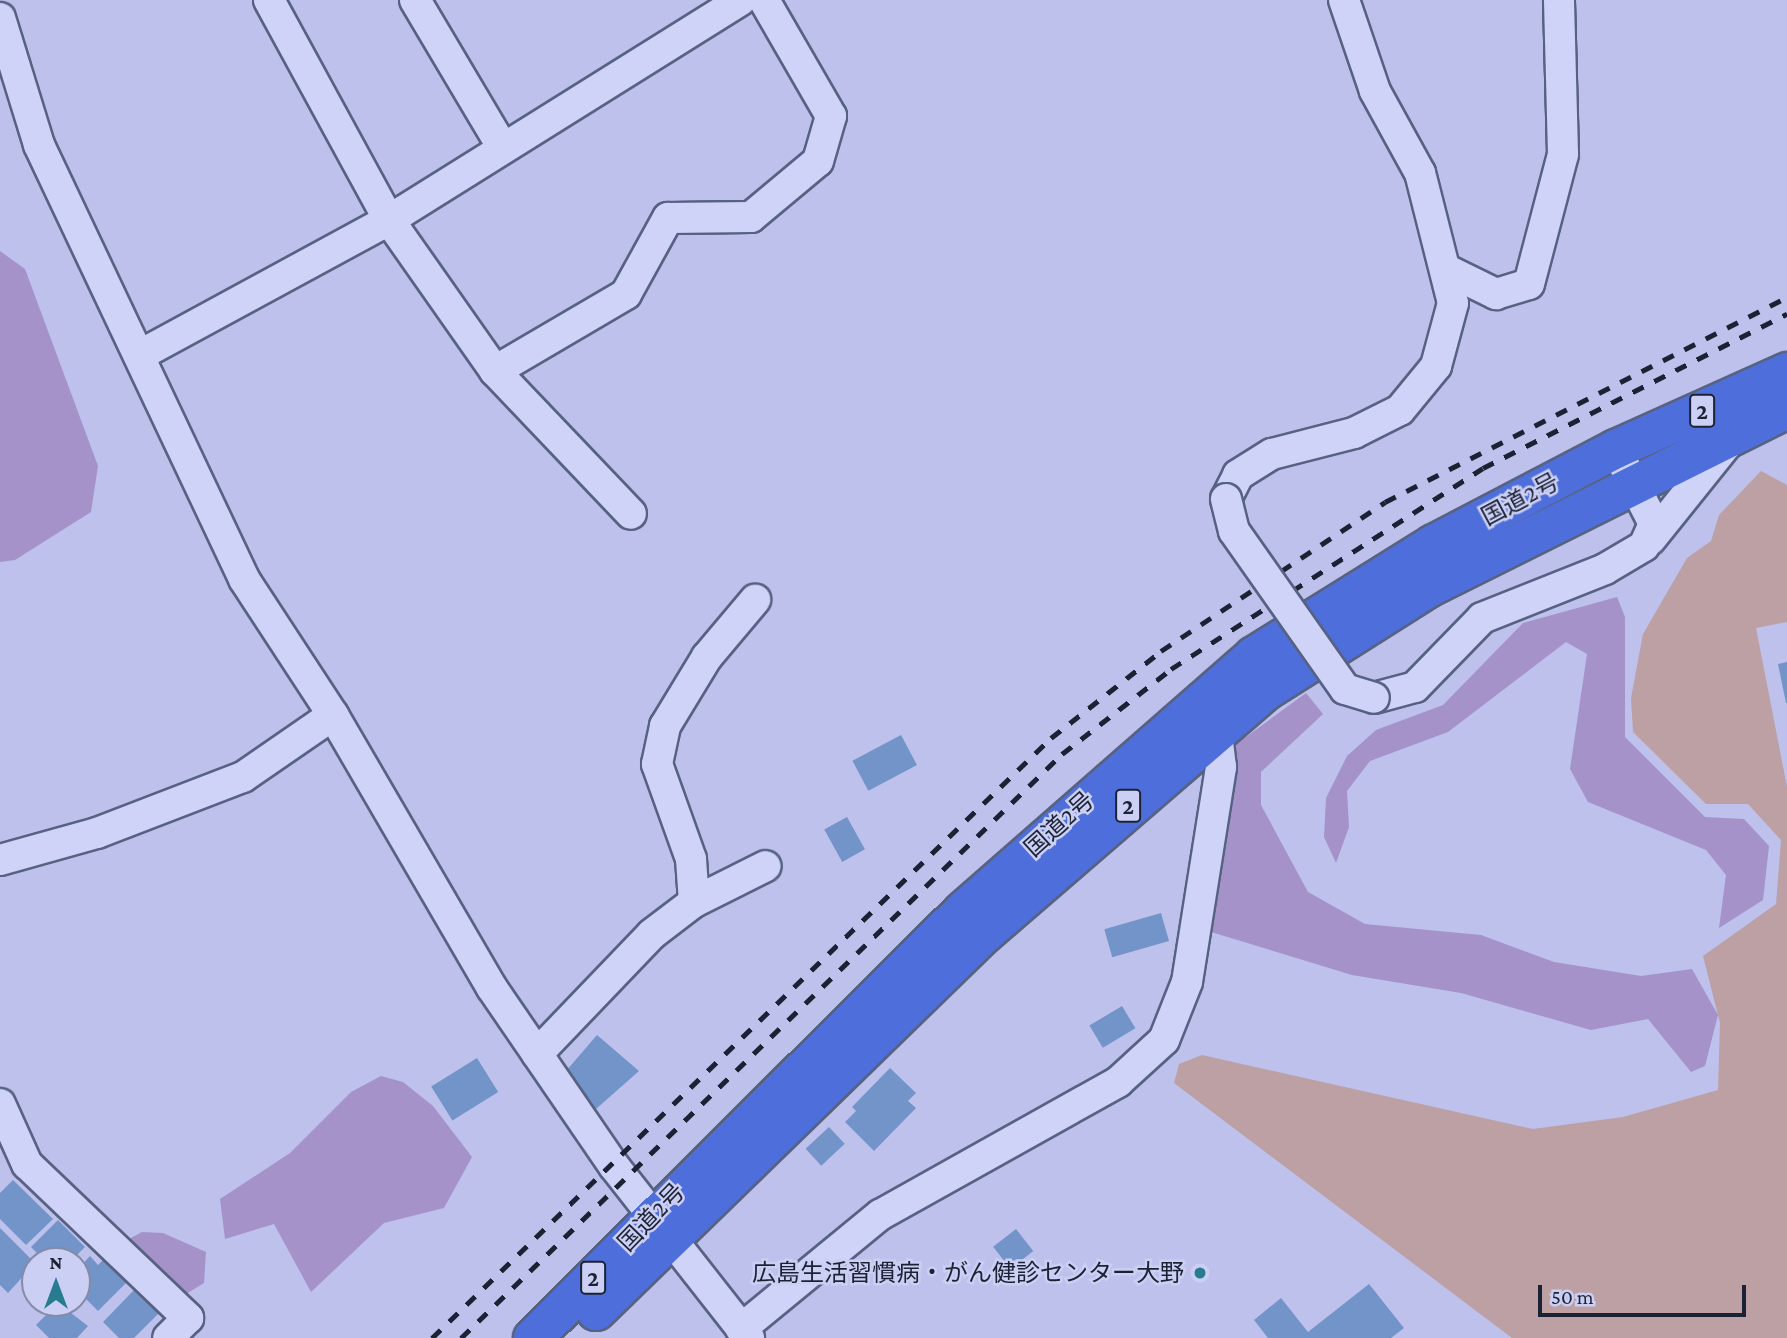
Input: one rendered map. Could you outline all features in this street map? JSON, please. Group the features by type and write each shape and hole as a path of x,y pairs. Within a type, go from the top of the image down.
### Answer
{"highway":[{"name":"国道2号","path":"533,1338 660,1228 984,934 1216,729 1374,618 1625,465 1787,372"},
{"name":"国道2号","path":"568,1338 660,1228 964,911 1198,699 1372,578 1625,465 1782,411"}],"street":[{"path":"269,0 389,220 495,371 631,514"},
{"path":"415,0 501,145"},
{"path":"142,354 389,220 501,145 741,0"},
{"path":"495,371 626,294 668,218 751,217 818,161 831,116 764,0"},
{"path":"1344,0 1375,91 1420,173 1447,270 1453,303 1436,366 1400,410 1354,433 1272,454 1238,475 1226,499 1234,531 1345,689 1374,698 1415,687 1482,618 1615,564 1650,540 1710,460 1782,411"},
{"path":"1447,270 1496,294 1529,284 1563,153 1559,0"},
{"path":"0,18 39,145 142,354 244,579 333,715 492,988 660,1228 745,1334 880,1215 1118,1082 1164,1040 1187,982 1221,767 1216,729"},
{"path":"1625,465 1654,524 1650,540"},
{"path":"694,902 691,859 657,764 665,726 700,668 755,600"},
{"path":"0,860 97,833 243,777 333,715"},
{"path":"537,1054 652,934 694,902 766,866"},
{"path":"0,1104 27,1164 188,1318 168,1338"}],"shaded area":[{"path":"0,251 25,269 98,466 91,512 15,560 0,562"},
{"path":"1761,471 1787,485 1787,622 1756,628 1787,787 1787,1338 1512,1338 1174,1083 1179,1064 1202,1055 1533,1129 1623,1117 1718,1090 1720,1023 1703,956 1776,904 1781,840 1748,804 1706,804 1633,732 1631,698 1643,634 1687,558 1711,541 1719,515"},
{"path":"1617,597 1625,617 1625,737 1705,817 1744,819 1769,846 1763,900 1719,928 1726,875 1706,850 1588,802 1570,769 1587,654 1566,642 1448,732 1370,761 1347,791 1349,827 1336,863 1324,837 1326,798 1347,756 1376,730 1443,705 1523,623"},
{"path":"1306,693 1323,714 1261,772 1261,805 1308,892 1365,924 1481,935 1554,962 1641,976 1692,969 1718,1015 1705,1066 1691,1072 1648,1019 1591,1030 1461,993 1352,975 1211,932 1235,745"},
{"path":"381,1076 403,1082 433,1106 472,1157 444,1208 384,1223 311,1292 274,1224 225,1239 220,1199 290,1153 351,1092"},
{"path":"142,1232 163,1233 206,1252 204,1283 186,1294 129,1239"}],"building":[{"path":"1787,662 1787,703 1786,703 1778,664"},
{"path":"901,735 917,765 868,791 852,761"},
{"path":"847,817 865,849 842,862 824,830"},
{"path":"1161,913 1169,941 1112,957 1104,929"},
{"path":"1122,1006 1135,1028 1103,1048 1089,1026"},
{"path":"597,1035 639,1071 596,1109 560,1078"},
{"path":"477,1058 498,1092 452,1121 431,1087"},
{"path":"890,1068 916,1093 908,1101 916,1108 874,1151 845,1122 856,1111 852,1107"},
{"path":"829,1127 845,1144 821,1166 806,1149"},
{"path":"13,1180 53,1219 26,1245 0,1219 0,1193"},
{"path":"58,1220 85,1247 31,1247"},
{"path":"0,1228 21,1249 21,1279 8,1293 0,1285"},
{"path":"1016,1229 1033,1251 1010,1269 993,1247"},
{"path":"109,1254 132,1277 98,1311 91,1304 91,1257 98,1265"},
{"path":"1369,1284 1404,1328 1391,1338 1268,1338 1254,1320 1281,1298 1308,1332"},
{"path":"135,1289 164,1308 134,1338 119,1338 103,1322"},
{"path":"44,1317 76,1317 88,1326 77,1338 49,1338 36,1325"}],"railway":[{"path":"432,1338 1051,738 1161,651 1385,502 1787,297"},
{"path":"461,1338 1062,754 1171,669 1483,468 1787,314"}],"place":[{"name":"広島生活習慣病・がん健診センター大野","path":"1200,1273"}]}
